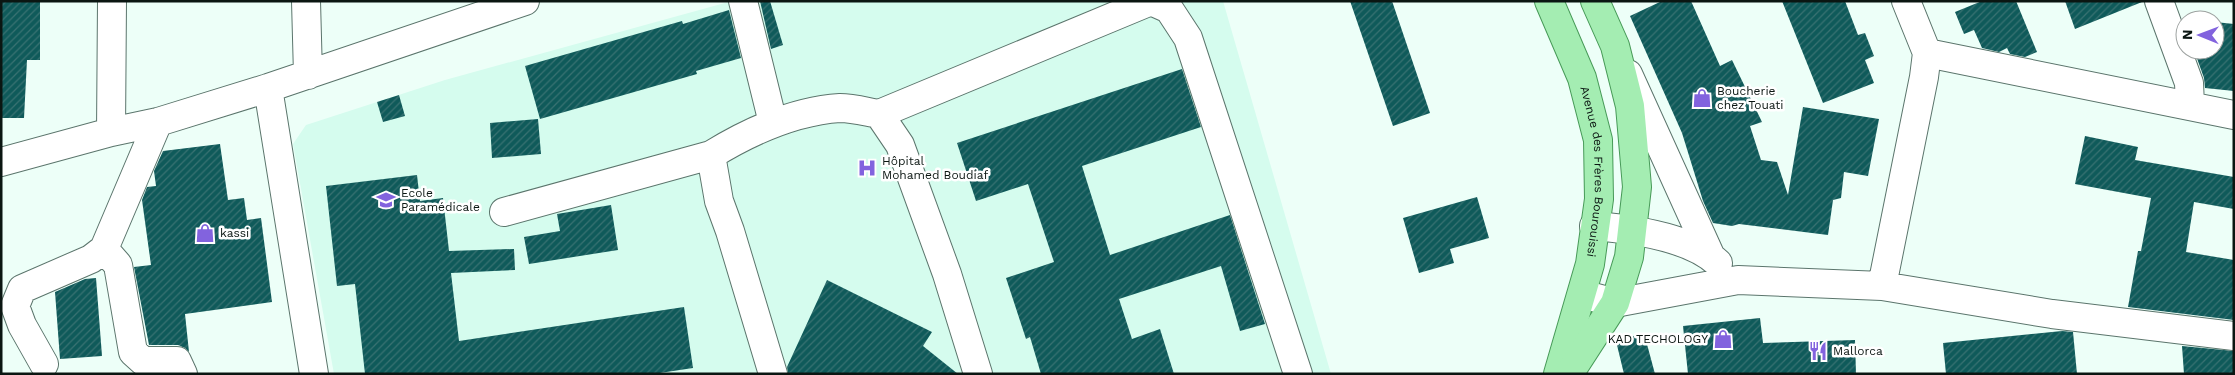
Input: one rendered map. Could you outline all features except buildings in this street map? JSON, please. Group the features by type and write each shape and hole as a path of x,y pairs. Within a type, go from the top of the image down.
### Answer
{"main road":[{"name":"Avenue des Frères Bourouissi","path":"1549,1 1582,78 1598,140 1599,199 1590,264 1582,294 1573,317 1558,374"},
{"path":"1569,374 1616,303 1629,257 1637,187 1630,106 1615,46 1595,1"}],"street":[{"path":"111,132 112,1"},
{"path":"306,1 308,75"},
{"path":"1,162 111,132 158,122 308,75 525,1"},
{"path":"743,1 773,123"},
{"path":"504,212 711,155 773,123 842,108 879,114 1150,1 1168,9 1188,38 1298,374"},
{"path":"1882,286 1924,77 1926,53 1906,1"},
{"path":"2159,1 2189,83 2190,104"},
{"path":"1615,46 1687,200 1711,257"},
{"path":"1926,53 2190,104 2234,115"},
{"path":"268,88 314,374"},
{"path":"879,114 900,144 947,274 978,374"},
{"path":"44,364 22,325 15,306 22,289 91,259 104,250 158,122"},
{"path":"711,155 719,201 730,231 773,374"},
{"path":"1594,226 1632,229 1672,239 1711,257 1738,280"},
{"path":"104,250 118,265 133,352 143,361 178,361 183,374"},
{"path":"1582,294 1616,303 1738,280 1882,286 2052,314 2234,336"}],"shaded area":[{"name":"Hôpital Mohamed Boudiaf","path":"732,1 1223,1 1331,374 334,374 293,144 306,125 445,80"}],"place":[{"name":"Boucherie chez Touati","path":"1702,98"},
{"name":"Hôpital Mohamed Boudiaf","path":"867,168"},
{"name":"Ecole Paramédicale","path":"386,200"},
{"name":"kassi","path":"205,233"},
{"name":"KAD TECHOLOGY","path":"1723,339"},
{"name":"Mallorca","path":"1818,351"}]}
